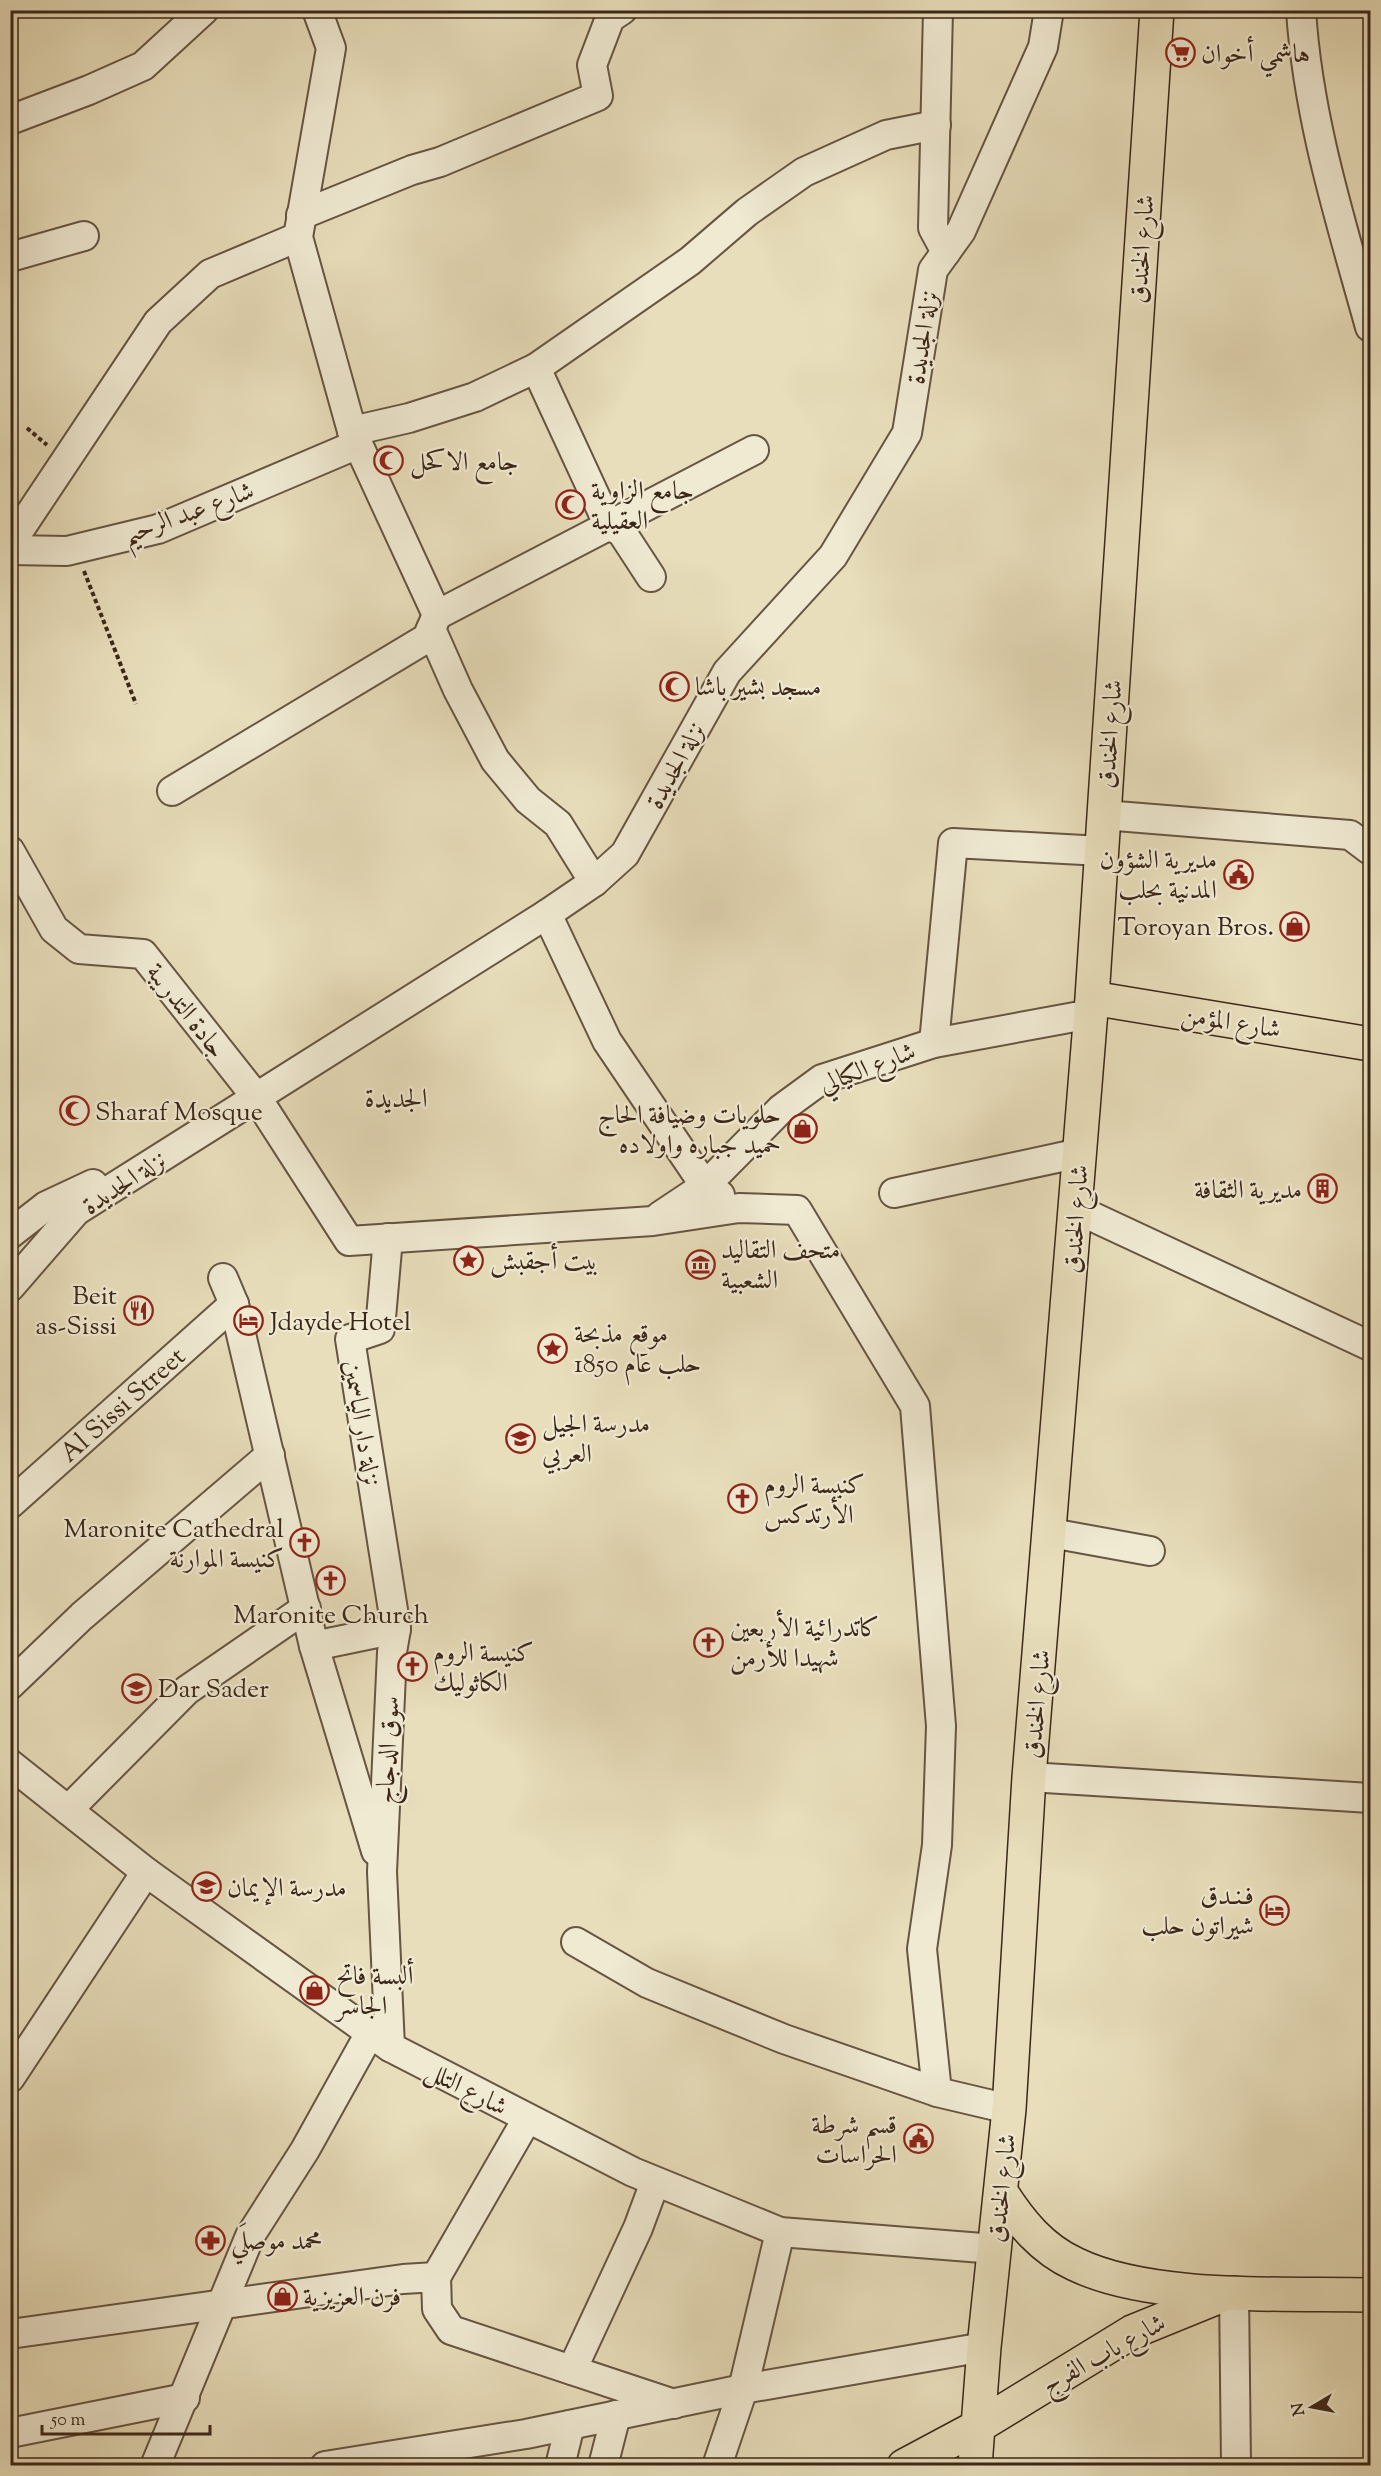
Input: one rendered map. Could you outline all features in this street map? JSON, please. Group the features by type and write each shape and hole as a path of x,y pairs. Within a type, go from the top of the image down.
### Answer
{"main road":[{"name":"شارع الخندق","path":"975,2466 984,2347 1009,2109 1029,1777 1051,1533 1076,1209 1102,851 1157,10"},
{"name":"شارع المؤمن","path":"1091,1006 1371,1044"},
{"name":"شارع باب الفرج","path":"1001,2192 1032,2234 1074,2264 1128,2282 1162,2288 1371,2295"},
{"path":"1325,2294 1371,2287"},
{"name":"شارع باب الفرج","path":"904,2466 977,2427 1132,2332 1191,2306 1234,2291"}],"street":[{"path":"10,120 89,90 143,66 204,10"},
{"path":"317,10 331,48 300,226 355,437 434,622 458,690 495,760 528,800 558,825 594,882"},
{"path":"10,544 158,322 210,274 412,170 440,162 598,96 592,65 610,18 622,10"},
{"path":"938,10 933,228 946,252"},
{"name":"نزلة الجديدة","path":"10,1287 76,1211 547,914 594,882 625,854 727,672 832,556 907,433 933,270 960,231 1043,47 1049,10"},
{"path":"1301,10 1304,59 1317,129 1348,257 1369,314"},
{"name":"شارع عبد الرحيم","path":"10,550 67,551 158,529 355,437 475,397 536,368 690,261 747,212 804,172 886,135 936,125"},
{"path":"10,257 84,236"},
{"path":"536,368 609,526 621,531 651,577"},
{"path":"172,791 427,638 434,622 753,450"},
{"path":"1104,815 1350,835 1371,850"},
{"path":"934,1043 954,843 1102,851"},
{"name":"جادة التدريبة","path":"10,851 54,929 79,949 143,954 257,1098 349,1241 388,1238"},
{"path":"547,914 607,1041 705,1186 739,1208"},
{"name":"شارع الكيالي","path":"652,1221 705,1186 781,1109 822,1079 934,1043 1091,1006"},
{"path":"894,1192 1080,1153"},
{"path":"10,1234 55,1202 103,1180 125,1180"},
{"path":"388,1238 652,1221 739,1208 797,1210 915,1406 941,1726 937,1845 922,1949 937,2092"},
{"path":"1076,1209 1371,1346"},
{"name":"نزلة دار الياسمين","path":"388,1238 380,1329 350,1339 396,1629"},
{"path":"223,1278 234,1304 314,1646 382,1872"},
{"name":"Al Sissi Street","path":"10,1504 234,1304"},
{"path":"10,1685 82,1616 270,1455"},
{"path":"1051,1533 1150,1551"},
{"path":"68,1810 187,1690 306,1608"},
{"path":"314,1646 396,1629"},
{"name":"سوق الدجاج","path":"380,2040 382,1872 392,1652 396,1629"},
{"name":"شارع التلل","path":"10,1764 146,1872 380,2040 527,2119 655,2182 780,2232 995,2249"},
{"path":"1029,1777 1371,1798"},
{"path":"10,2078 146,1872"},
{"path":"576,1942 647,1983 784,2039 937,2092 1009,2109"},
{"path":"155,2466 250,2236 380,2040"},
{"path":"527,2119 436,2277 437,2309 451,2330 674,2404"},
{"path":"572,2370 638,2228 655,2182"},
{"path":"717,2466 743,2390 780,2232"},
{"path":"10,2334 403,2279 436,2277"},
{"path":"1234,2291 1236,2466"},
{"path":"325,2466 570,2425 743,2390 984,2347"},
{"path":"10,2433 184,2398"},
{"path":"603,2466 616,2415"},
{"path":"560,2466 570,2425"}],"path":[{"path":"83,567 136,704"}],"place":[{"name":"هاشمي أخوان","path":"1180,53"},
{"name":"جامع الاكحل","path":"389,461"},
{"name":"جامع الزاوية العقيلية","path":"570,505"},
{"name":"مسجد بشير باشا","path":"674,686"},
{"name":"مديرية الشؤون المدنية بحلب","path":"1238,874"},
{"name":"Toroyan Bros.","path":"1295,926"},
{"name":"Sharaf Mosque","path":"74,1111"},
{"name":"حلويات وضيافة الحاج حميد جباره واولاده","path":"802,1129"},
{"name":"مديرية الثقافة","path":"1323,1189"},
{"name":"بيت أجقبش","path":"469,1260"},
{"name":"متحف التقاليد الشعبية","path":"700,1264"},
{"name":"Beit as-Sissi","path":"138,1310"},
{"name":"Jdayde Hotel","path":"249,1321"},
{"name":"موقع مذبحة حلب عام 1850","path":"553,1348"},
{"name":"مدرسة الجيل العربي","path":"521,1438"},
{"name":"كنيسة الروم الأرتدكس","path":"743,1499"},
{"name":"Maronite Cathedral كنيسة الموارنة","path":"305,1543"},
{"name":"Maronite Church","path":"331,1580"},
{"name":"كاتدرائية الأربعين شهيدا للأرمن","path":"709,1642"},
{"name":"كنيسة الروم الكاثوليك","path":"412,1667"},
{"name":"Dar Sader","path":"137,1688"},
{"name":"مدرسة الإيمان","path":"206,1887"},
{"name":"فـنـدق شيراتون حلب","path":"1275,1910"},
{"name":"ألبسة فاتح الجاسر","path":"315,1990"},
{"name":"قسم شرطة الحراسات","path":"918,2139"},
{"name":"محمد موصلَي","path":"210,2240"},
{"name":"فرن العزيزية","path":"282,2296"}],"district":[{"name":"الجديدة","path":"396,1098"}]}
